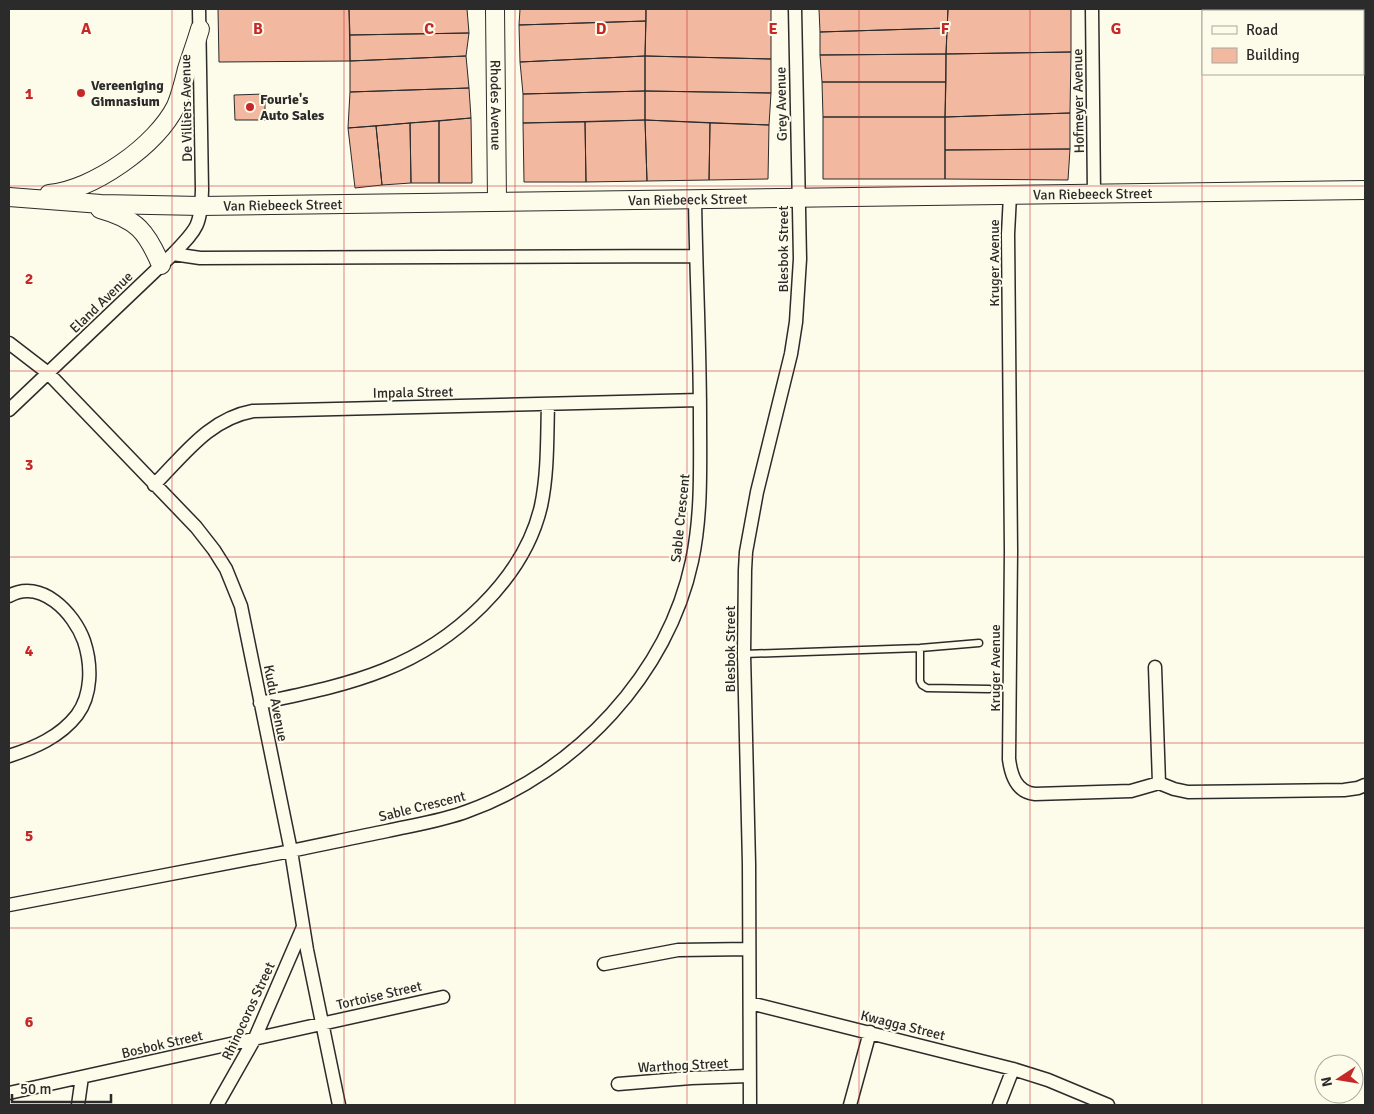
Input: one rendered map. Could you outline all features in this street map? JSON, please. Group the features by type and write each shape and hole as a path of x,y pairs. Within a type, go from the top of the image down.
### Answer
{"street":[{"name":"De Villiers Avenue","path":"199,9 201,206"},
{"name":"Rhodes Avenue","path":"495,9 497,201"},
{"name":"Grey Avenue","path":"795,9 798,198"},
{"name":"Hofmeyer Avenue","path":"1092,9 1094,194"},
{"path":"11,197 69,191 100,177 134,153 164,124 176,105 200,29"},
{"name":"Van Riebeeck Street","path":"11,197 70,202 201,206 1365,190"},
{"name":"Kruger Avenue","path":"1010,195 1008,244 1011,551 1010,767 1018,786 1023,791 1031,794 1132,791 1159,783"},
{"name":"Blesbok Street","path":"750,1105 749,864 744,654 746,552 757,492 796,322 800,259 798,198"},
{"name":"Sable Crescent","path":"9,905 291,851 439,820 469,811 500,797 536,776 578,746 605,721 630,691 652,659 673,618 689,574 694,550 698,510 700,400 695,199"},
{"path":"70,202 115,214 137,226 167,260 200,258 696,256"},
{"name":"Eland Avenue","path":"9,410 167,260 197,227 201,206"},
{"name":"Kudu Avenue","path":"9,343 48,373 205,538 231,579 241,606 291,851 303,927 322,1024 340,1105"},
{"name":"Impala Street","path":"154,485 211,428 232,416 242,413 268,410 700,400"},
{"path":"260,703 340,684 384,670 437,641 466,620 487,601 524,552 536,523 541,506 546,464 548,404"},
{"path":"9,596 22,590 34,591 45,595 60,606 74,622 84,642 88,662 89,684 83,706 68,724 42,743 9,756"},
{"path":"1156,666 1159,783 1188,792 1344,790 1365,785"},
{"name":"Rhinocoros Street","path":"217,1105 254,1038 303,927"},
{"path":"604,964 678,950 749,949"},
{"name":"Tortoise Street","path":"322,1024 443,996"},
{"name":"Kwagga Street","path":"750,1003 1013,1069 1048,1080 1108,1105"},
{"name":"Bosbok Street","path":"9,1093 322,1024"},
{"path":"850,1105 870,1032"},
{"path":"999,1105 1013,1069"},
{"name":"Warthog Street","path":"618,1084 691,1078 749,1076"},
{"path":"78,1105 82,1077"}],"lane":[{"path":"744,654 920,648 978,642"},
{"path":"920,648 920,681 927,688 989,688"}],"building":[{"path":"218,9 349,9 350,61 219,62"},
{"path":"349,9 467,9 469,33 350,35"},
{"path":"520,9 646,9 646,21 519,25"},
{"path":"646,9 771,9 771,59 645,56"},
{"path":"819,9 948,9 947,28 820,32"},
{"path":"948,9 1071,9 1071,52 946,54"},
{"path":"646,21 645,56 520,62 519,25"},
{"path":"947,28 946,54 820,55 820,32"},
{"path":"469,33 466,56 350,61 350,35"},
{"path":"1071,52 1070,113 945,117 946,54"},
{"path":"946,54 946,82 822,82 820,55"},
{"path":"466,56 469,88 350,92 350,61"},
{"path":"645,56 645,91 523,94 520,62"},
{"path":"645,56 771,59 771,93 645,91"},
{"path":"822,82 946,82 945,117 823,117"},
{"path":"469,88 471,118 348,128 350,92"},
{"path":"645,91 645,120 523,123 523,94"},
{"path":"645,91 771,93 769,125 645,120"},
{"name":"Fourie's Auto Sales","path":"265,94 265,120 235,120 234,95"},
{"path":"1070,113 1070,149 945,150 945,117"},
{"path":"823,117 945,117 945,179 823,179"},
{"path":"471,118 472,183 439,183 439,121"},
{"path":"645,120 647,181 586,182 585,122"},
{"path":"645,120 710,123 709,180 647,181"},
{"path":"439,121 439,183 411,183 410,123"},
{"path":"585,122 586,182 524,182 523,123"},
{"path":"410,123 411,183 382,185 376,126"},
{"path":"710,123 769,125 768,179 709,180"},
{"path":"376,126 382,185 355,188 348,128"},
{"path":"1070,149 1068,180 945,179 945,150"}],"place":[{"name":"Vereeniging Gimnasium","path":"81,93"},
{"name":"Fourie's Auto Sales","path":"250,107"}]}
